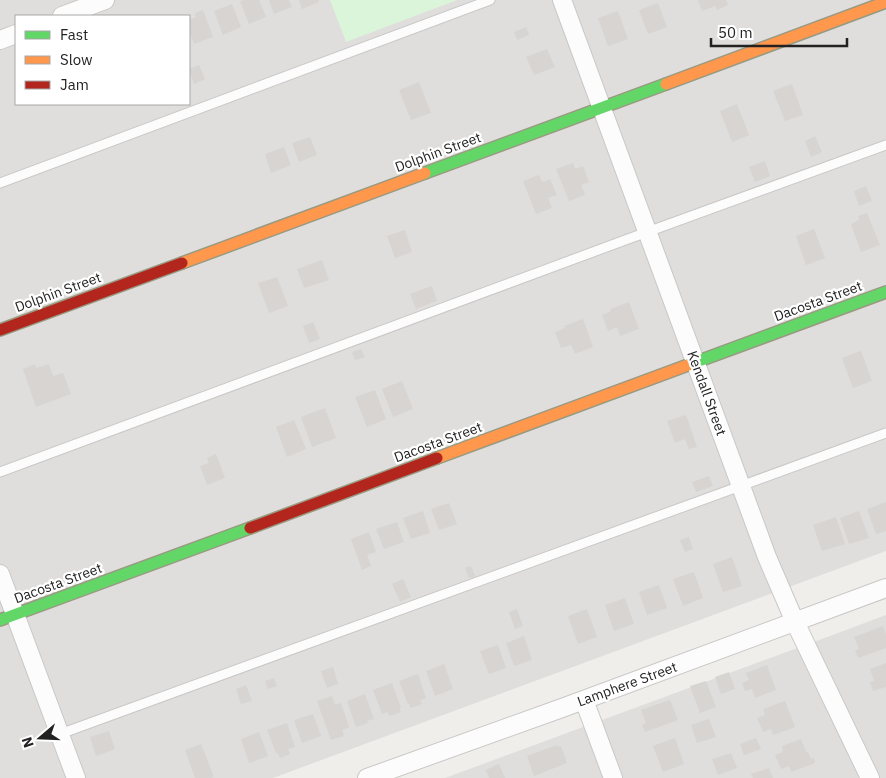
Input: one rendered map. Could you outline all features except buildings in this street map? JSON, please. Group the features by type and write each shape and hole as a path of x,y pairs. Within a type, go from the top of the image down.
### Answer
{"street":[{"path":"65,15 105,0"},
{"name":"Kendall Street","path":"562,0 767,557 795,622 870,778"},
{"name":"Dolphin Street","path":"0,330 886,2"},
{"path":"0,40 15,34"},
{"name":"Dacosta Street","path":"7,617 886,292"},
{"path":"0,574 7,617 60,734 76,778"},
{"name":"Lamphere Street","path":"367,778 886,588"},
{"path":"584,700 613,778"}],"lane":[{"path":"0,183 490,0"},
{"path":"0,472 648,231 886,145"},
{"path":"60,734 886,433"}],"shaded area":[{"path":"0,0 886,0 886,551 273,778 0,778"},
{"path":"886,615 886,778 445,778 830,636"}],"green space":[{"path":"330,0 457,0 346,42"}],"traffic: fast":[{"path":"425,173 666,84"},
{"path":"688,365 886,292"},
{"path":"0,620 250,528"}],"traffic: slow":[{"path":"666,84 886,2"},
{"path":"182,263 425,173"},
{"path":"437,458 688,365"}],"traffic: jam":[{"path":"0,330 182,263"},
{"path":"250,528 437,458"}]}
